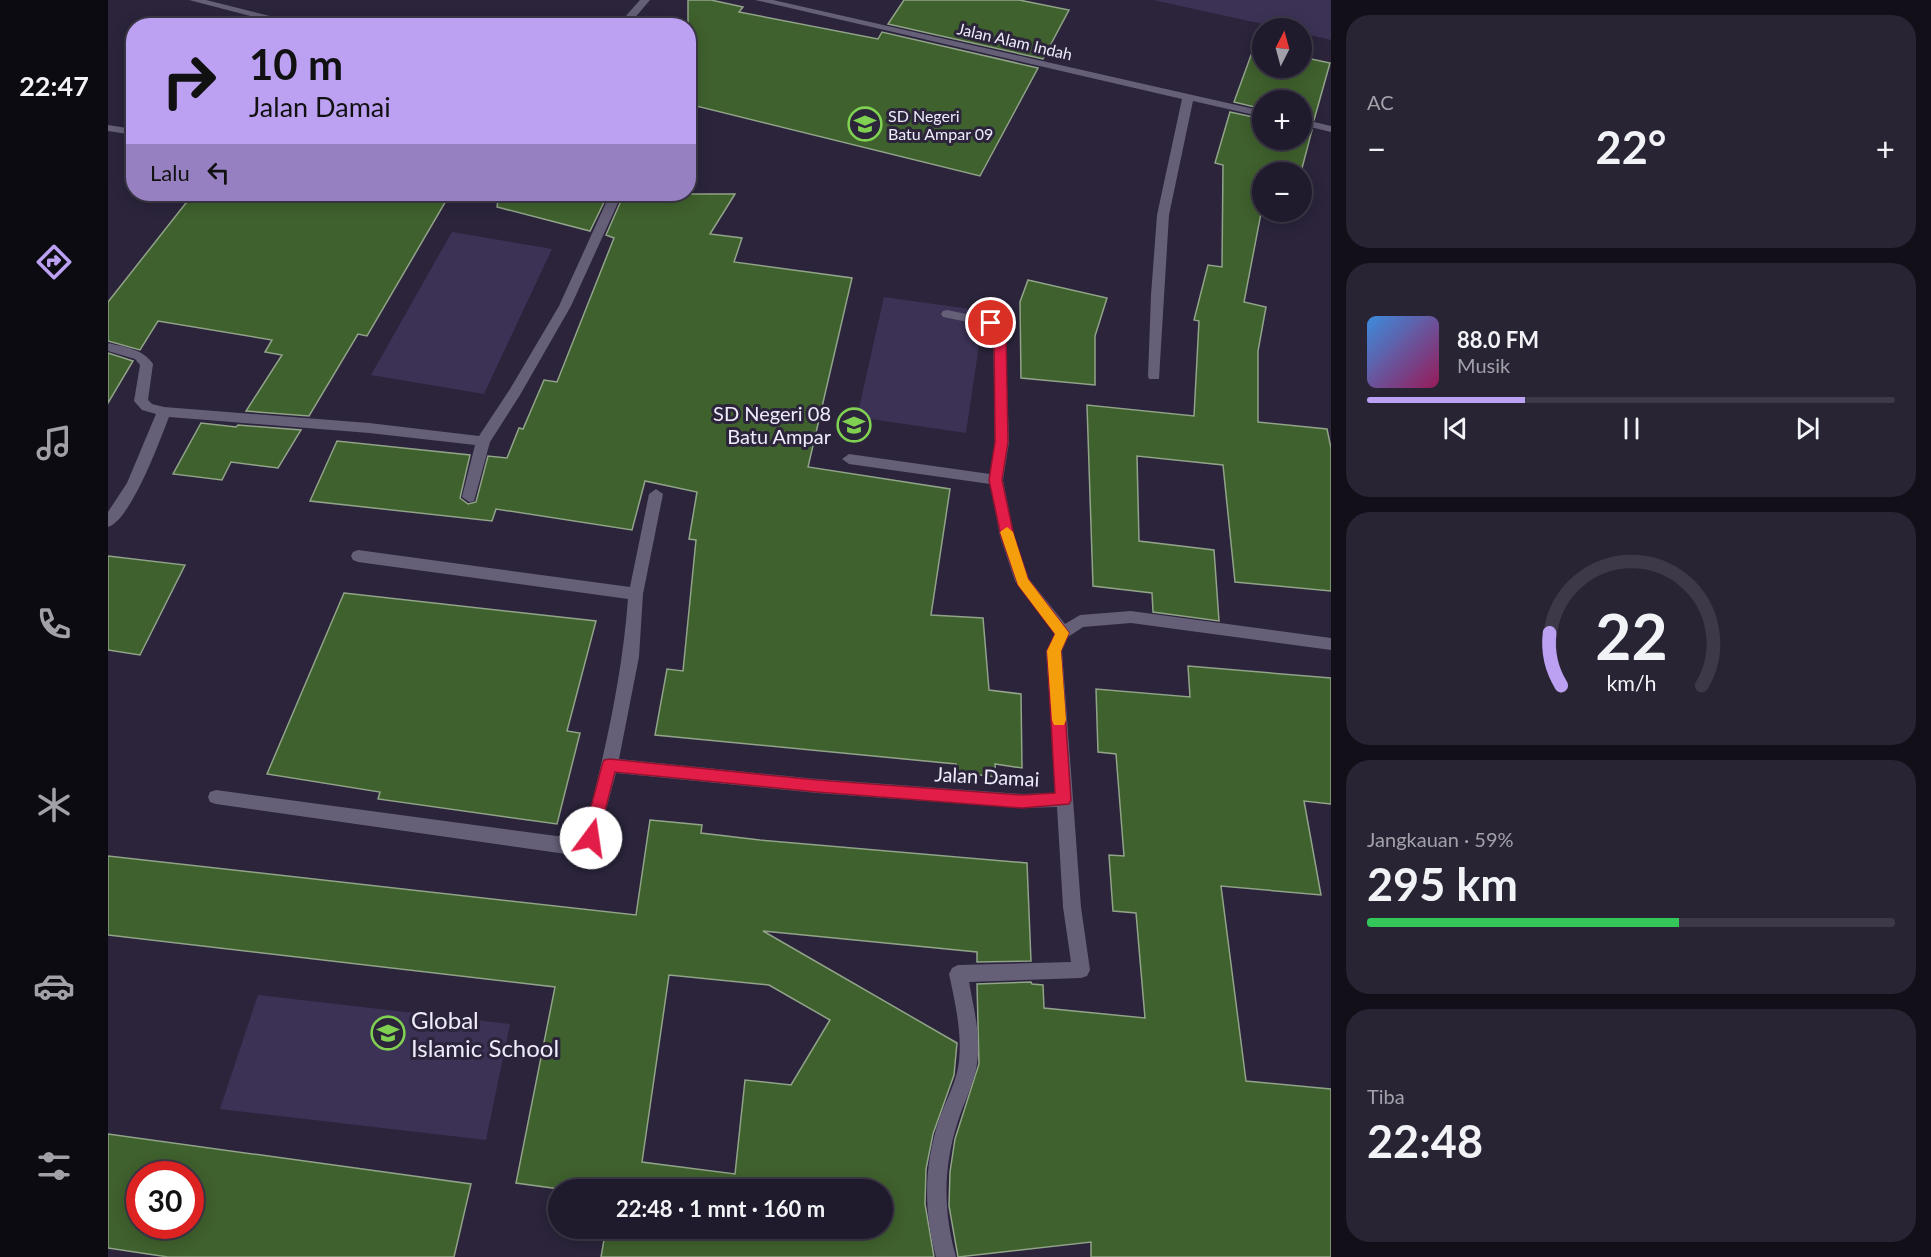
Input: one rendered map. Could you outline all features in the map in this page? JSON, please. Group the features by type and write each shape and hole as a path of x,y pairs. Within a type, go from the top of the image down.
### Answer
{"street":[{"path":"194,0 270,18"},
{"path":"629,18 645,0"},
{"name":"Jalan Alam Indah","path":"760,0 1252,112"},
{"path":"1154,376 1156,298 1163,213 1188,97"},
{"path":"1312,124 1331,129"},
{"path":"108,128 126,131"},
{"path":"469,497 483,441 515,392 565,306 613,201"},
{"path":"946,315 991,323 999,328 1002,442 996,480 1007,536 1022,581 1063,633 1080,621 1131,617 1331,644"},
{"path":"108,347 140,356 147,364 141,401 147,407 164,412 369,428 483,441"},
{"path":"108,522 117,512 140,473 164,412"},
{"path":"849,459 996,480"},
{"path":"216,797 573,848 583,846 591,838 610,765 631,657 636,594 656,494"},
{"path":"358,556 636,594"},
{"name":"Jalan Damai","path":"610,765 828,787 1022,801 1063,800 1054,651 1063,633"},
{"path":"946,1257 941,1243 935,1201 938,1151 966,1074 969,1038 958,974 1081,970 1072,907 1063,800"}],"shaded area":[{"path":"1153,0 1331,0 1331,40 1312,35 1312,18 1252,18 1252,22"},
{"path":"452,232 552,249 484,394 371,375"},
{"path":"884,297 984,311 966,433 857,417"},
{"path":"258,995 510,1024 486,1140 220,1109"}],"building":[{"path":"688,0 711,0 743,7 739,12 878,39 882,32 1038,68 980,176 696,106 696,18 688,18"},
{"path":"904,0 1019,0 1069,10 1043,59 888,24"},
{"path":"1252,52 1252,78 1312,78 1312,59 1330,63 1314,120 1312,120 1312,90 1252,90 1252,106 1234,102"},
{"path":"1230,112 1252,117 1252,150 1307,150 1304,162 1252,162 1252,222 1259,222 1244,302 1266,307 1258,351 1258,422 1327,429 1331,448 1331,591 1235,582 1223,465 1137,456 1139,541 1214,550 1219,621 1153,612 1152,593 1093,586 1087,405 1194,416 1199,321 1194,320 1208,265 1222,267 1223,165 1215,163"},
{"path":"696,194 735,194 710,234 742,238 734,262 852,278 808,467 950,489 931,615 983,618 989,690 1021,694 1022,768 995,764 996,777 956,772 956,764 655,735 667,669 683,671 696,540 689,539 697,492 645,481 632,530 496,509 492,521 310,501 337,441 470,455 460,498 468,504 476,502 488,456 507,458 519,428 523,429 544,380 557,382 614,238 606,235 621,201 696,201"},
{"path":"187,201 446,201 367,336 358,334 309,416 246,411 282,355 265,352 272,340 158,321 140,350 108,341 108,302"},
{"path":"498,201 605,201 590,231 497,207"},
{"path":"1028,280 1107,298 1095,336 1095,385 1021,378 1020,302"},
{"path":"108,353 133,361 108,403"},
{"path":"201,423 301,430 278,468 231,462 222,480 173,474"},
{"path":"108,556 185,565 140,655 108,650"},
{"path":"344,593 596,621 567,731 580,733 557,824 378,799 380,792 267,774"},
{"path":"1188,666 1331,678 1331,804 1304,801 1321,895 1221,886 1246,1081 1331,1089 1331,1257 1091,1257 1091,1242 958,1257 949,1206 950,1172 955,1139 979,1064 977,984 1031,982 1043,985 1044,1008 1145,1018 1136,913 1113,911 1109,855 1124,856 1116,754 1098,752 1096,689 1190,697"},
{"path":"650,820 702,825 701,833 760,840 1027,863 1031,961 977,962 977,952 763,931 957,1043 954,1075 933,1134 926,1169 925,1204 934,1257 601,1257 604,1239 893,1239 893,1179 548,1179 548,1187 516,1183 555,987 108,935 108,856 636,915","holes":["669,975 769,985 830,1020 791,1085 745,1080 735,1174 642,1162"]},
{"path":"108,1134 471,1184 454,1257 168,1257 108,1248"}],"slow traffic":[{"path":"1007,532 1022,581 1063,633 1054,651 1059,720"}],"place":[{"name":"SD Negeri Batu Ampar 09","path":"865,124"},
{"name":"SD Negeri 08 Batu Ampar","path":"854,425"},
{"name":"Global Islamic School","path":"388,1033"}],"route":[{"path":"591,838 610,765 817,786 1022,801 1063,800 1054,651 1063,633 1022,581 1007,536 996,480 1002,442 1000,334 999,328 991,323"}]}
